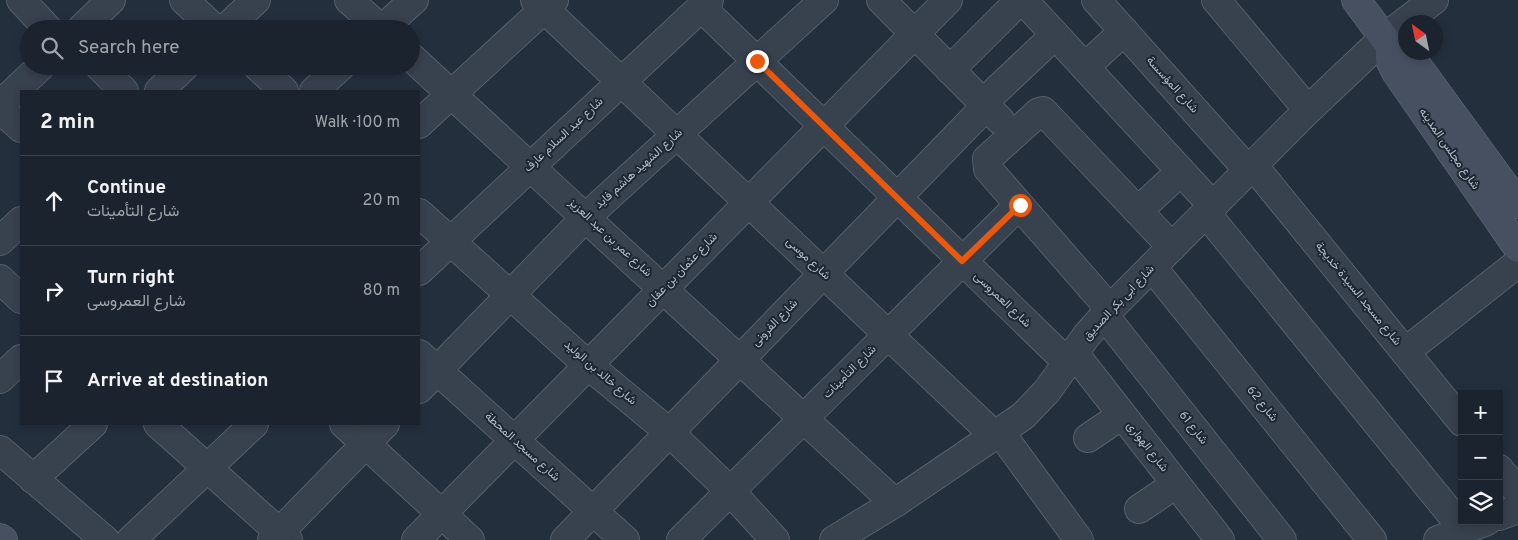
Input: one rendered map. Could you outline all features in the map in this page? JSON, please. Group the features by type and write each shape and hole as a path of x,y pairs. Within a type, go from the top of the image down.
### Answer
{"street":[{"path":"21,0 40,20"},
{"path":"90,20 111,0"},
{"path":"184,0 206,20"},
{"path":"235,20 256,0"},
{"path":"349,0 371,20"},
{"path":"391,20 414,0"},
{"name":"شارع الشهيد هاشم فايد","path":"425,371 510,295 586,217 824,0"},
{"path":"881,0 1014,134 1039,112 1047,113 1172,247"},
{"name":"شارع عثمان بن عفان","path":"416,540 948,0"},
{"path":"950,70 1021,0 1085,67 1180,172 1209,210 1476,526 1438,540"},
{"name":"شارع المؤسسة","path":"1096,0 1251,168"},
{"path":"1216,0 1308,110"},
{"name":"شارع مجلس المدينه","path":"1356,0 1387,42 1403,51 1413,60 1518,204"},
{"name":"شارع ابى بكر الصديق","path":"834,540 895,503 1023,416 1047,391 1070,358 1107,312 1308,110 1434,0"},
{"path":"420,123 544,3"},
{"name":"شارع موسى","path":"544,3 621,82 888,335 997,434 1079,540"},
{"name":"شارع العمروسى","path":"698,4 962,261 1070,358"},
{"name":"شارع عبد السلام عارف","path":"420,269 621,82 698,4"},
{"path":"1085,67 1124,31"},
{"name":"شارع الفرونى","path":"564,540 1055,35"},
{"name":"شارع مجلس المدينه","path":"1387,42 1390,60 1396,72 1518,248"},
{"name":"شارع عمر بن عبد العزيز","path":"420,64 895,503"},
{"path":"20,127 0,107 32,75"},
{"path":"108,75 123,90"},
{"path":"160,90 176,75"},
{"path":"266,75 283,90"},
{"path":"315,90 331,75"},
{"name":"شارع 61","path":"1014,134 987,159 986,164 1107,312 1282,540"},
{"name":"شارع مسجد السيدة خديجة","path":"1251,168 1458,417"},
{"path":"1138,211 1180,172"},
{"name":"شارع التأمينات","path":"681,540 1020,205"},
{"name":"شارع خالد بن الوليد","path":"420,214 588,365 669,432 730,491 775,540"},
{"path":"0,241 20,222"},
{"path":"1405,352 1518,263"},
{"name":"شارع 62","path":"1152,267 1372,540"},
{"path":"0,279 20,298"},
{"name":"شارع الهوارى","path":"1070,358 1122,415 1220,540"},
{"path":"0,378 20,360"},
{"name":"شارع مسجد المحطة","path":"425,371 514,440 625,540"},
{"path":"1088,438 1122,415"},
{"path":"34,479 92,425"},
{"path":"159,425 280,537 384,425"},
{"path":"131,540 253,425"},
{"path":"345,425 470,540"},
{"path":"0,450 105,540"},
{"path":"1503,474 1518,492"},
{"path":"1139,509 1176,484"},
{"path":"1503,515 1518,509"}],"route":[{"path":"757,61 962,261 1020,205"}]}
